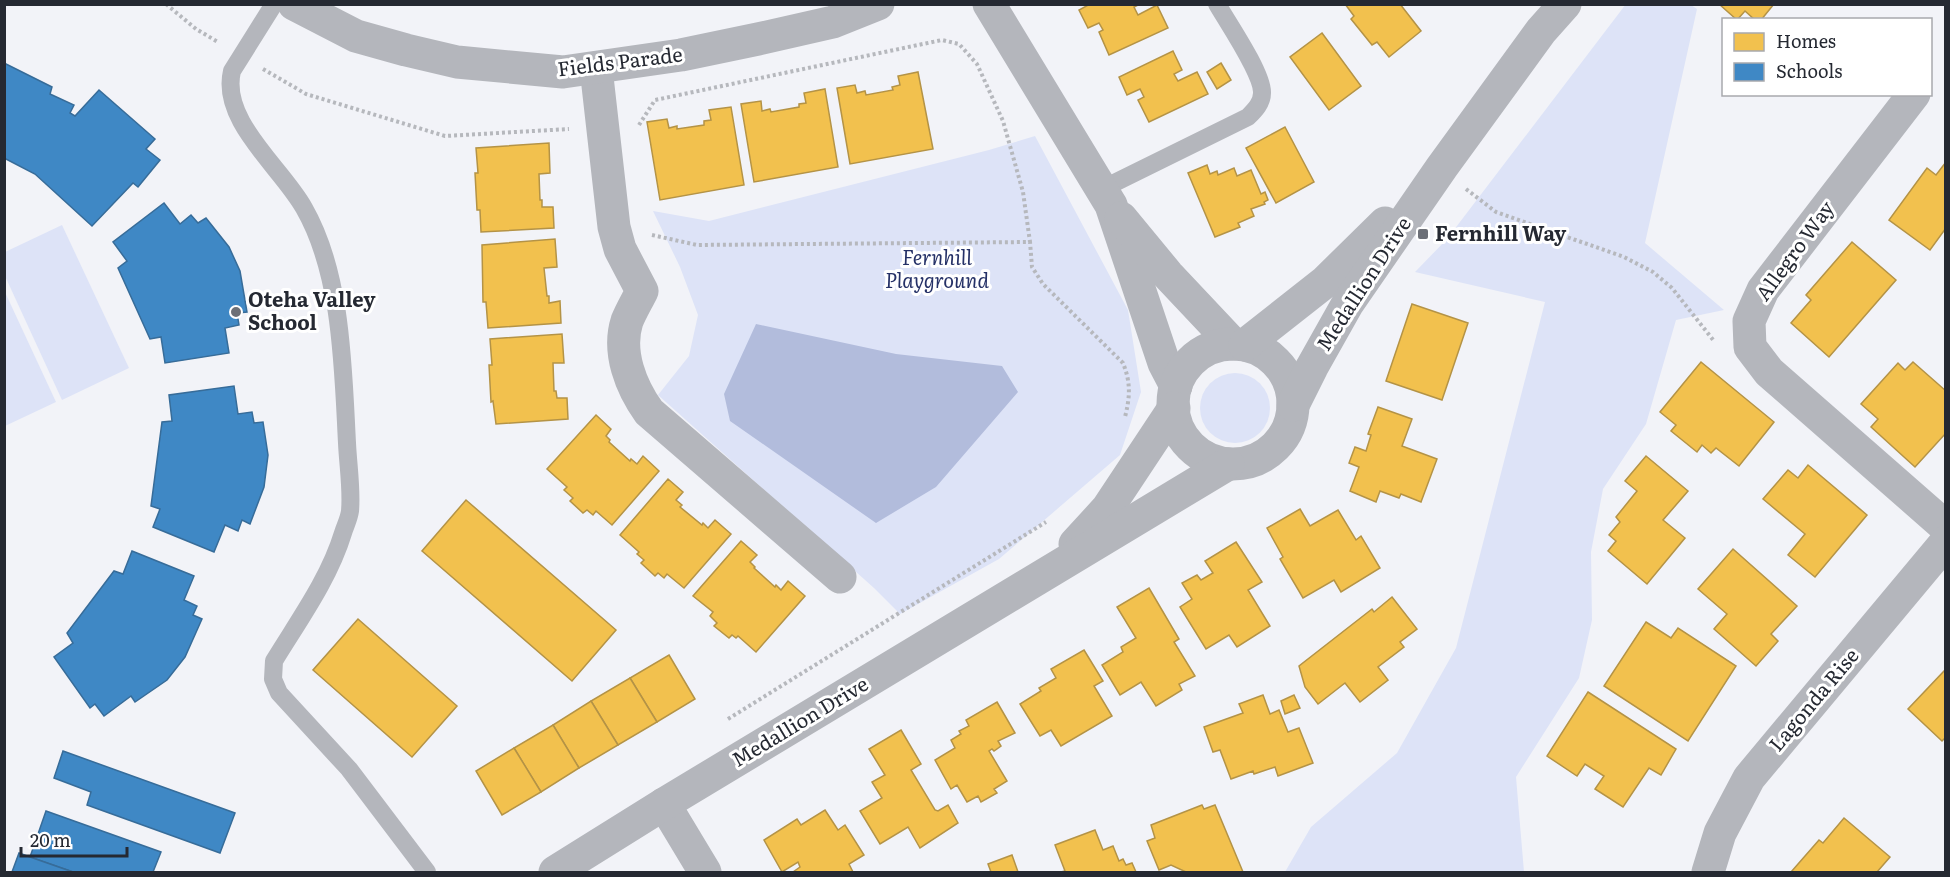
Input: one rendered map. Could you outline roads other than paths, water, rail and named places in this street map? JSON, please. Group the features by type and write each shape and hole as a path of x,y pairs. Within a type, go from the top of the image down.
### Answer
{"street":[{"name":"Fields Parade","path":"294,4 356,36 457,62 563,72 681,55 833,22 878,4"},
{"path":"989,4 1106,197 1168,275 1239,345"},
{"name":"Medallion Drive","path":"1293,405 1348,303 1442,167 1541,31 1565,4"},
{"path":"596,68 614,227 621,249 642,291 627,322 623,341 631,382 637,396 649,412 840,577"},
{"name":"Allegro Way","path":"1912,96 1763,290 1749,321 1750,347 1769,372 1946,528"},
{"name":"Medallion Drive","path":"1239,345 1325,282 1442,167"},
{"path":"1106,197 1164,363 1175,397 1177,424 1185,440 1197,452 1211,460 1228,464 1255,460 1268,454 1279,444 1287,432 1293,405 1289,382 1284,372 1267,354 1239,345 1211,349 1191,361 1182,373 1175,397"},
{"name":"Medallion Drive","path":"1047,574 1107,509 1175,397"},
{"name":"Medallion Drive","path":"555,873 664,804 1228,464"},
{"name":"Lagonda Rise","path":"1708,873 1720,833 1749,778 1946,542"},
{"path":"664,804 705,873"}],"lane":[{"path":"274,4 232,71 230,80 233,101 245,128 304,207 322,248 332,284 344,388 350,512 333,561 274,661 273,679 279,693 349,769 428,873"},
{"path":"1106,197 1248,117 1259,106 1262,94 1260,79 1217,4"}],"place":[{"name":"Fernhill Way","path":"1423,234"},
{"name":"Oteha Valley School","path":"236,312"}],"park label":[{"name":"Fernhill Playground","path":"937,270"}]}
